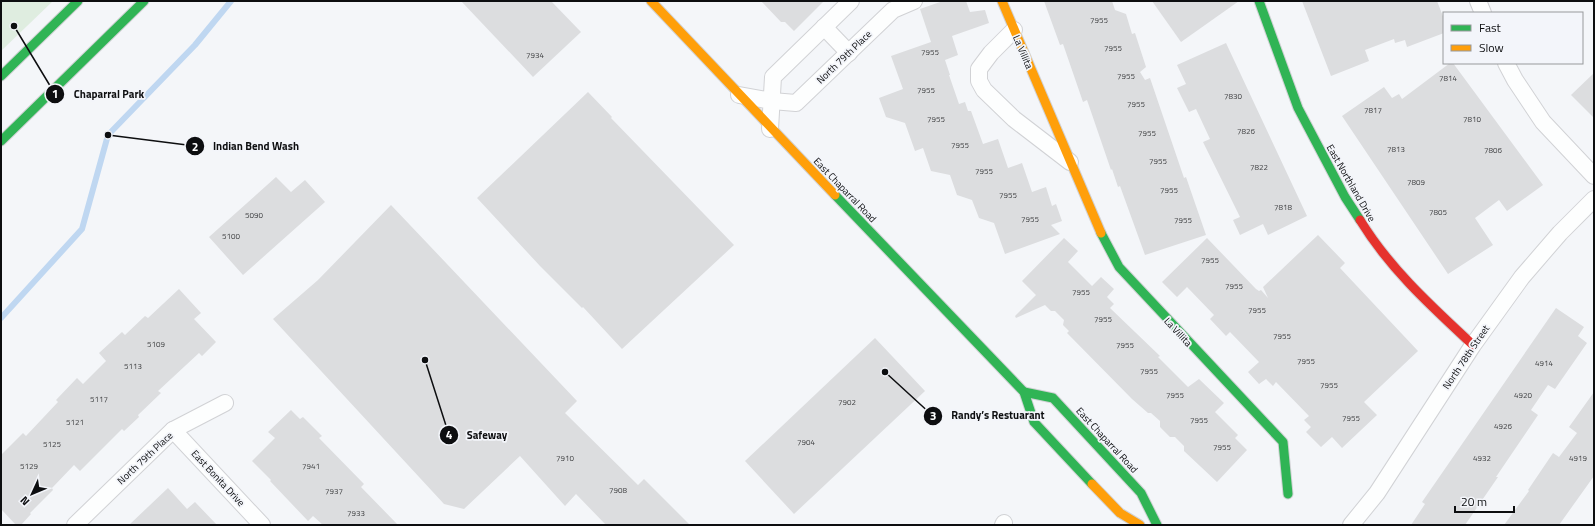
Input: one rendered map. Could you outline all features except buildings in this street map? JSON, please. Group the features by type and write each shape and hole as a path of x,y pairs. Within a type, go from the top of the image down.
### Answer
{"main road":[{"path":"1,76 78,1"},
{"path":"1,142 144,1"},
{"name":"East Chaparral Road","path":"651,1 770,129 825,184 1024,392 1034,422 1120,513 1140,525"},
{"name":"La Villita","path":"1002,1 1103,238 1118,267 1283,442 1288,494"},
{"name":"East Northland Drive","path":"1259,1 1298,108 1344,197 1375,245 1424,300 1473,345"},
{"name":"East Chaparral Road","path":"1024,392 1053,398 1141,493 1157,525"}],"street":[{"path":"770,129 772,78 850,1"},
{"name":"North 79th Place","path":"739,95 772,101 796,103 849,53 889,6 914,1"},
{"path":"1478,1 1483,12"},
{"path":"824,26 849,53"},
{"name":"La Villita","path":"1014,30 991,53 979,69 979,81 984,90 1014,119 1070,162"},
{"path":"1507,64 1515,80 1543,122 1594,176"},
{"name":"North 78th Street","path":"1351,525 1377,494 1473,345 1522,278 1560,232 1594,199"},
{"name":"North 79th Place","path":"75,525 174,430 225,403"},
{"name":"East Bonita Drive","path":"174,430 262,525"}],"green space":[{"path":"1,1 53,1 1,51"}],"waterway":[{"path":"1,318 82,229 108,135 195,45 231,1"}],"traffic: fast":[{"path":"1,76 78,1"},
{"path":"1,141 144,1"},
{"path":"1259,1 1298,108 1345,197 1360,220"},
{"path":"835,195 1024,392 1034,422 1092,484"},
{"path":"1101,233 1119,267 1283,442 1288,494"},
{"path":"1024,392 1053,398 1141,493 1157,525"}],"traffic: slow":[{"path":"651,1 835,195"},
{"path":"1002,1 1101,233"},
{"path":"1092,484 1120,513 1140,525"}],"traffic: jam":[{"path":"1360,220 1384,255 1398,271 1473,345"}],"place":[{"name":"Chaparral Park","path":"14,26"},
{"name":"Indian Bend Wash","path":"108,135"},
{"name":"Safeway","path":"425,360"},
{"name":"Randy’s Restuarant","path":"885,372"}]}
